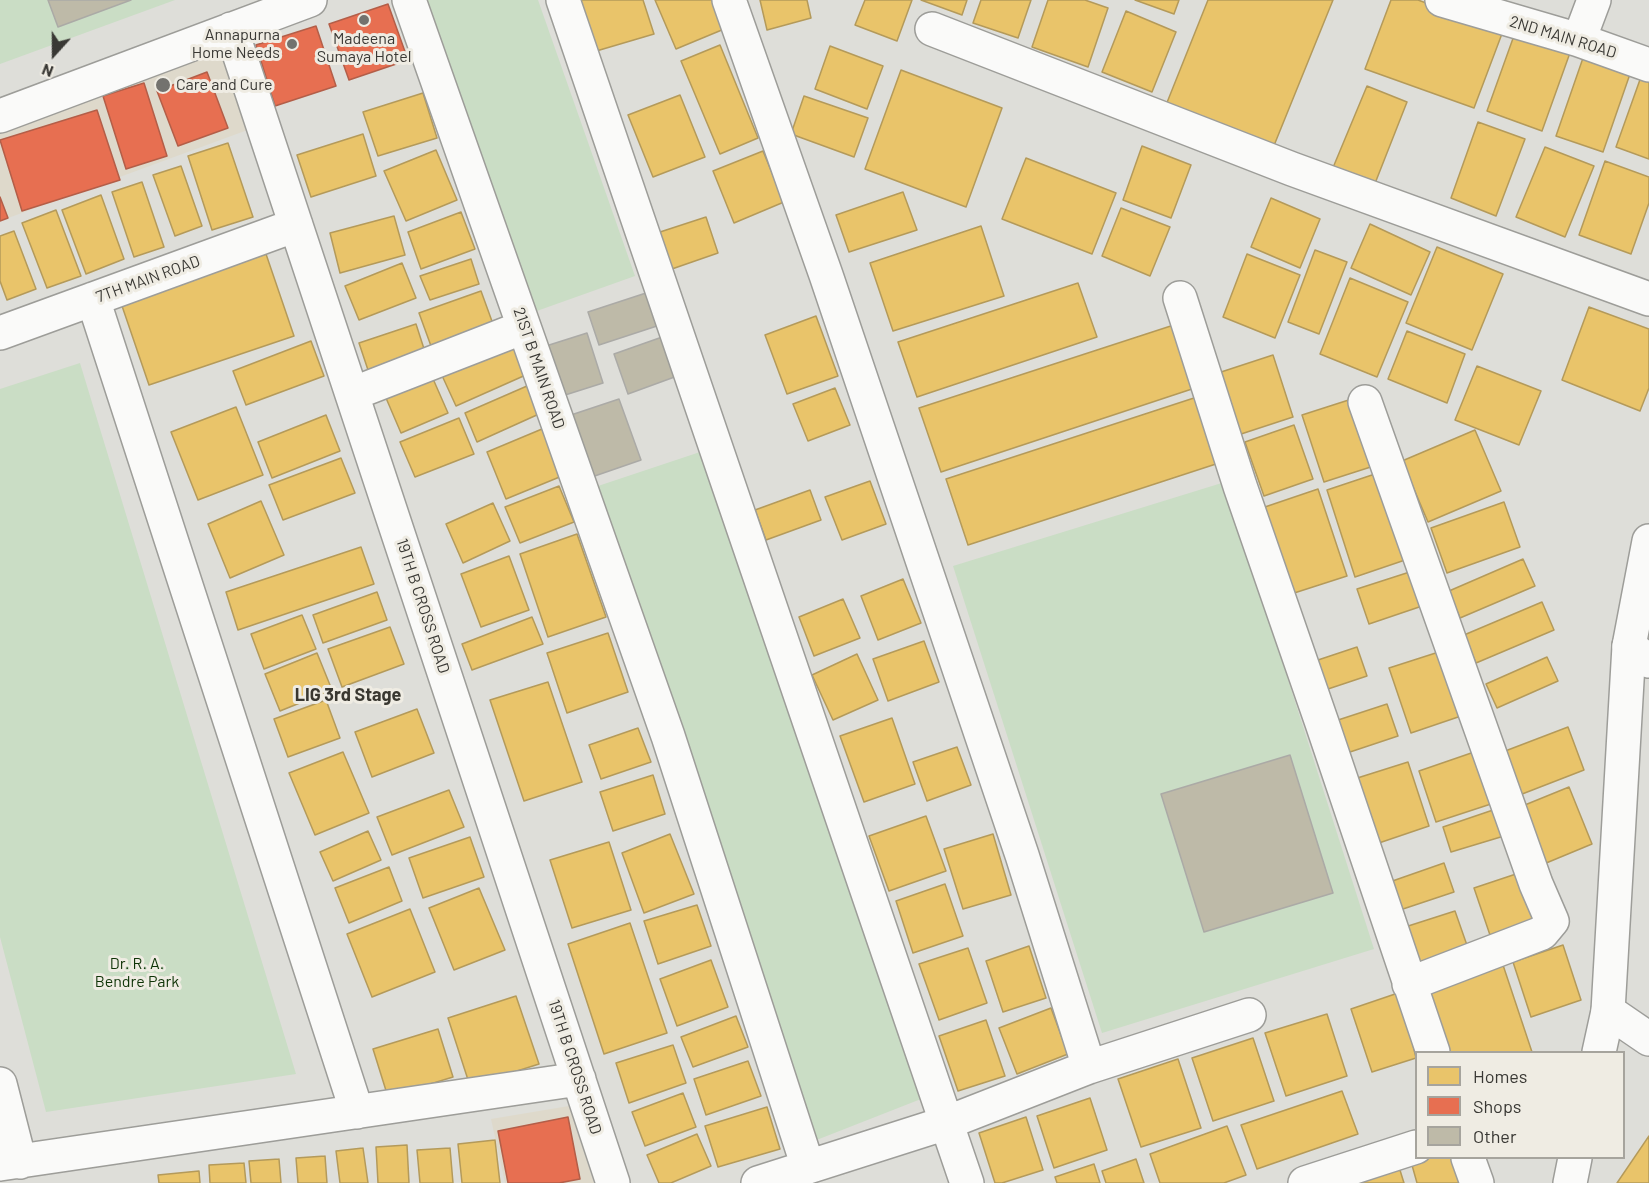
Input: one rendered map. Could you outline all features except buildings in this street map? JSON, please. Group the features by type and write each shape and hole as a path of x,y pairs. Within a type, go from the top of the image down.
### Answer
{"street":[{"path":"0,116 310,0"},
{"name":"21ST B MAIN ROAD","path":"409,0 668,736 808,1167"},
{"path":"563,0 967,1183"},
{"path":"729,0 826,275 1022,855 1089,1067"},
{"name":"2ND MAIN ROAD","path":"1442,0 1579,40 1649,65"},
{"path":"1579,40 1593,0"},
{"name":"19TH B CROSS ROAD","path":"231,29 613,1183"},
{"path":"932,29 1292,169 1649,299"},
{"name":"7TH MAIN ROAD","path":"0,333 296,225"},
{"path":"1180,298 1240,486 1432,1051"},
{"path":"93,299 357,1112"},
{"path":"352,393 524,327"},
{"path":"1365,402 1536,884 1552,921 1542,933 1409,984"},
{"path":"1599,1051 1608,1011 1649,541"},
{"path":"1608,1011 1649,1039"},
{"path":"758,1183 946,1123 1089,1067 1249,1015"},
{"path":"0,1084 10,1163 579,1079"},
{"path":"1305,1183 1415,1147"},
{"path":"1468,1159 1477,1183"},
{"path":"1570,1183 1575,1159"}],"shaded area":[{"path":"227,44 253,128 0,221 0,130"},
{"path":"569,1106 594,1183 505,1183 491,1119"}],"green space":[{"path":"0,0 175,0 0,64"},
{"path":"424,0 538,0 635,276 534,312"},
{"name":"Dr. R. A. Bendre Park","path":"80,363 296,1074 46,1112 0,937 0,389"},
{"path":"700,452 921,1099 814,1141 598,486"},
{"path":"1225,482 1374,949 1102,1033 953,566"}],"place":[{"name":"Madeena Sumaya Hotel","path":"364,20"},
{"name":"Annapurna Home Needs","path":"292,44"},
{"name":"Care and Cure","path":"163,85"}],"district":[{"name":"LIG 3rd Stage","path":"348,695"}]}
